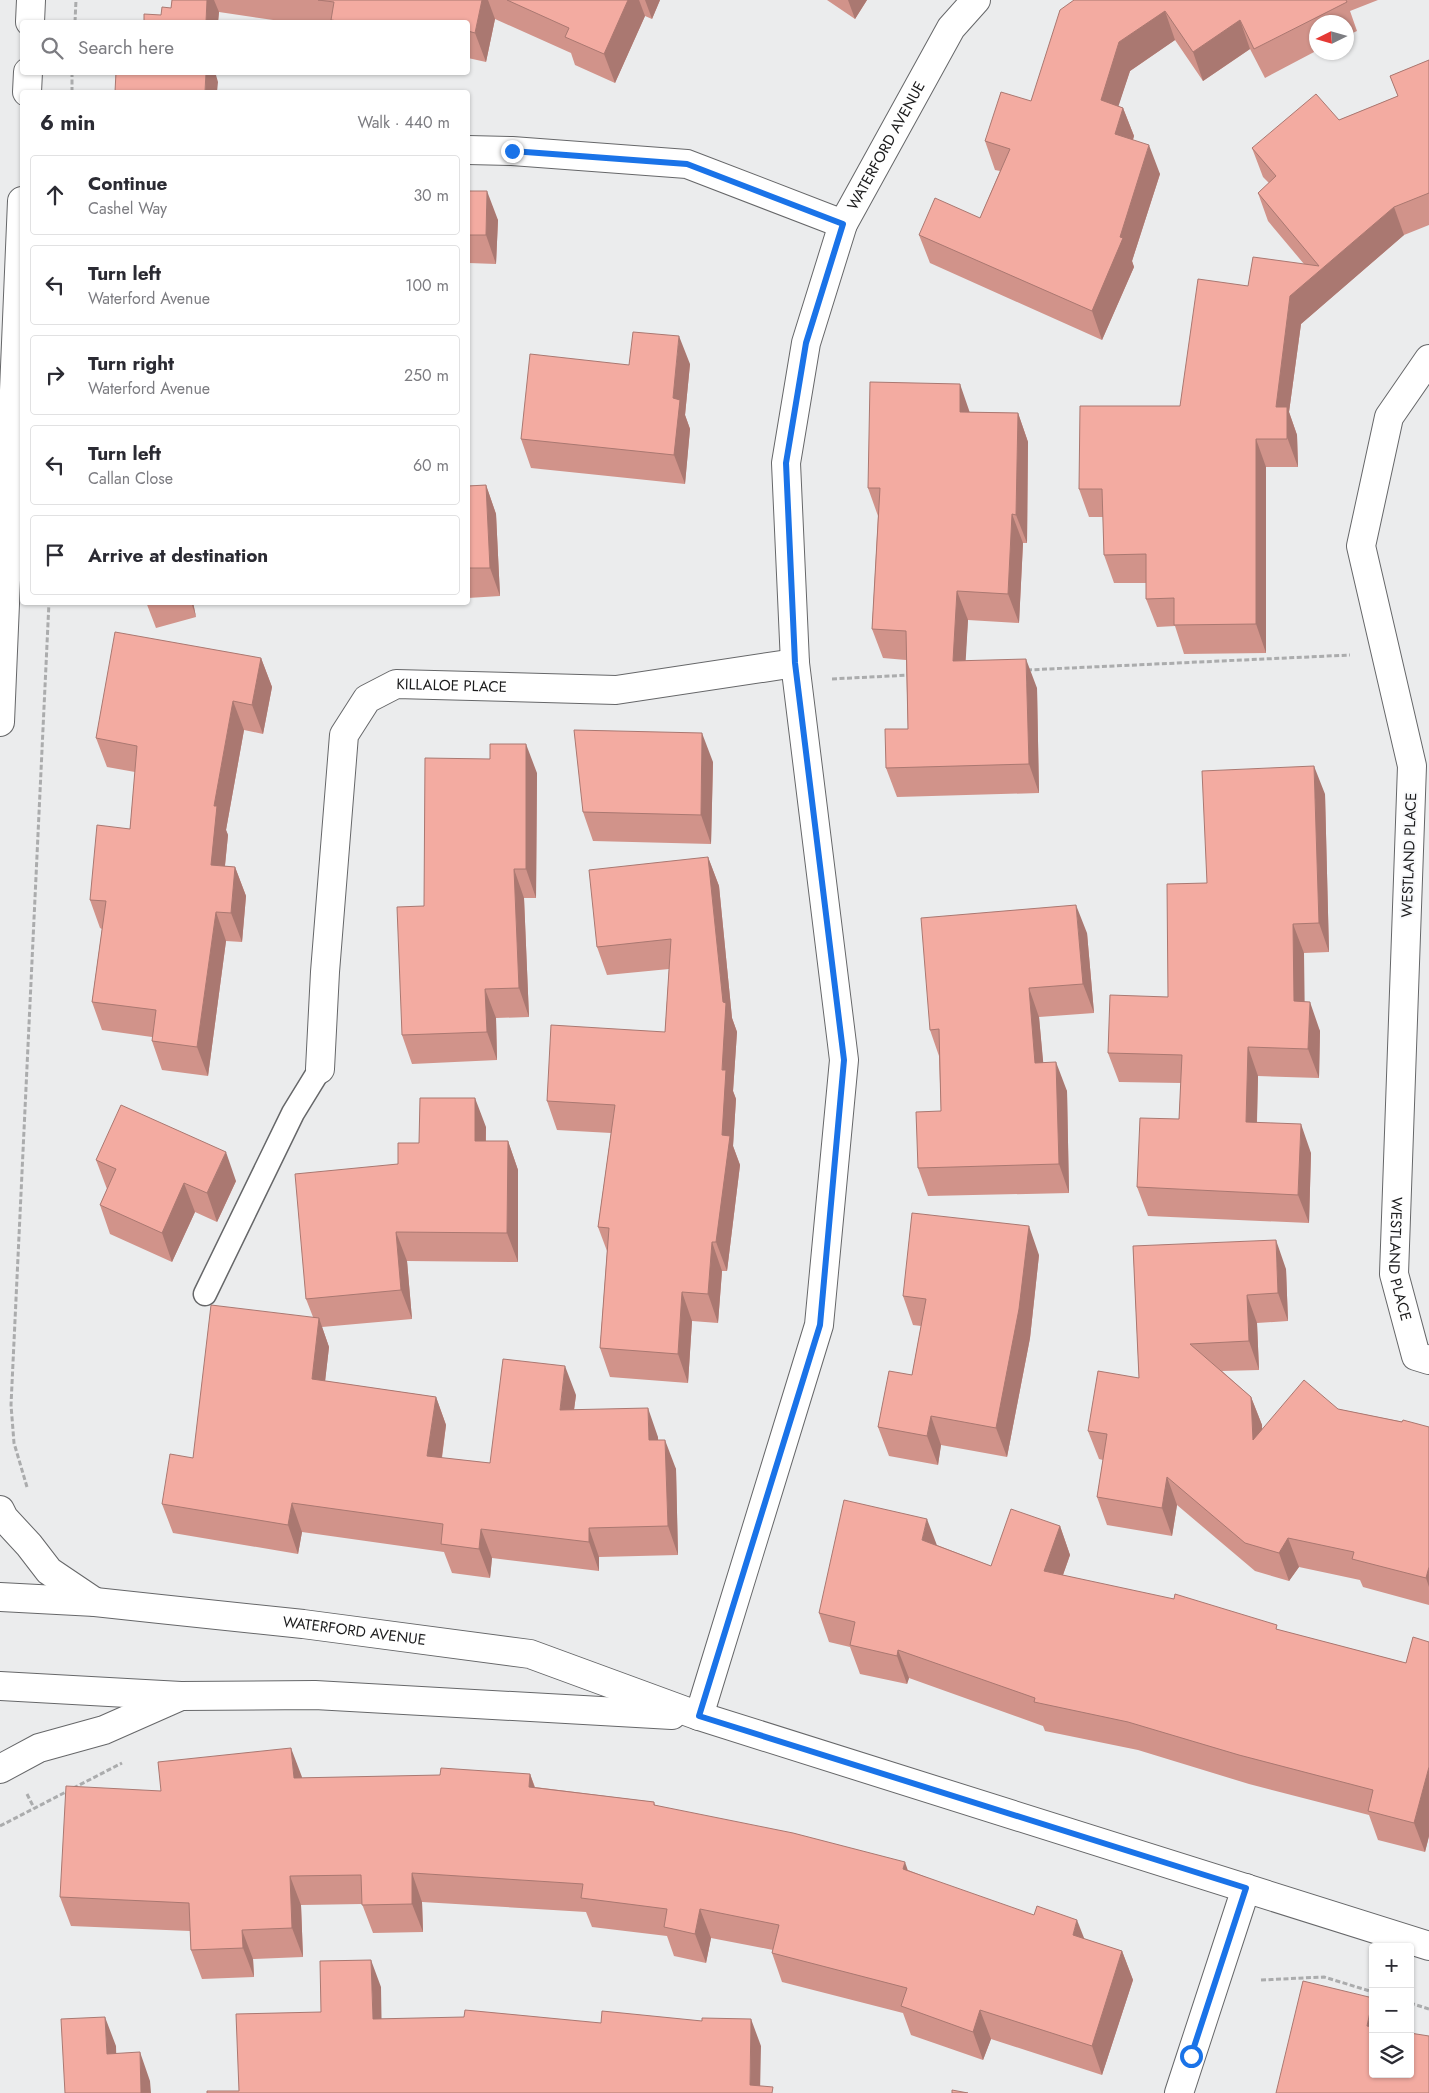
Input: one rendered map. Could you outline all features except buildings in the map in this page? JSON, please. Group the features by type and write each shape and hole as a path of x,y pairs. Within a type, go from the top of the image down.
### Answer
{"street":[{"path":"30,20 31,0"},
{"name":"WATERFORD AVENUE","path":"699,1716 820,1325 844,1060 797,672 786,463 806,343 843,224 952,28 976,0"},
{"path":"27,90 28,75"},
{"path":"470,150 512,151 687,164 843,224"},
{"path":"0,722 20,248"},
{"name":"WESTLAND PLACE","path":"1429,359 1389,417 1361,546 1387,653 1420,765 1394,1274 1416,1356 1429,1360"},
{"name":"KILLALOE PLACE","path":"320,1069 325,972 344,734 366,700 396,684 616,690 797,672"},
{"path":"0,1510 4,1518 29,1545 48,1571 95,1602"},
{"name":"WATERFORD AVENUE","path":"0,1597 95,1602 303,1624 530,1654 699,1716 1429,1946"},
{"name":"WATERFORD AVENUE","path":"0,1686 181,1696 315,1695 699,1716"},
{"path":"0,1769 38,1748 104,1730 181,1696"},
{"path":"1179,2093 1246,1888"}],"lane":[{"path":"205,1294 293,1113 320,1069"}],"path":[{"path":"75,20 76,0"},
{"path":"72,75 72,90"},
{"path":"14,1443 10,1405 48,605"},
{"path":"1018,670 1387,653"},
{"path":"797,672 918,675"},
{"path":"0,1826 129,1759"},
{"path":"1261,1980 1324,1978 1369,1991"},
{"path":"1414,2004 1429,2009"}],"route":[{"path":"512,151 687,164 843,224 806,343 786,463 795,663 799,680 844,1060 820,1325 699,1716 1246,1888 1191,2056"}]}
